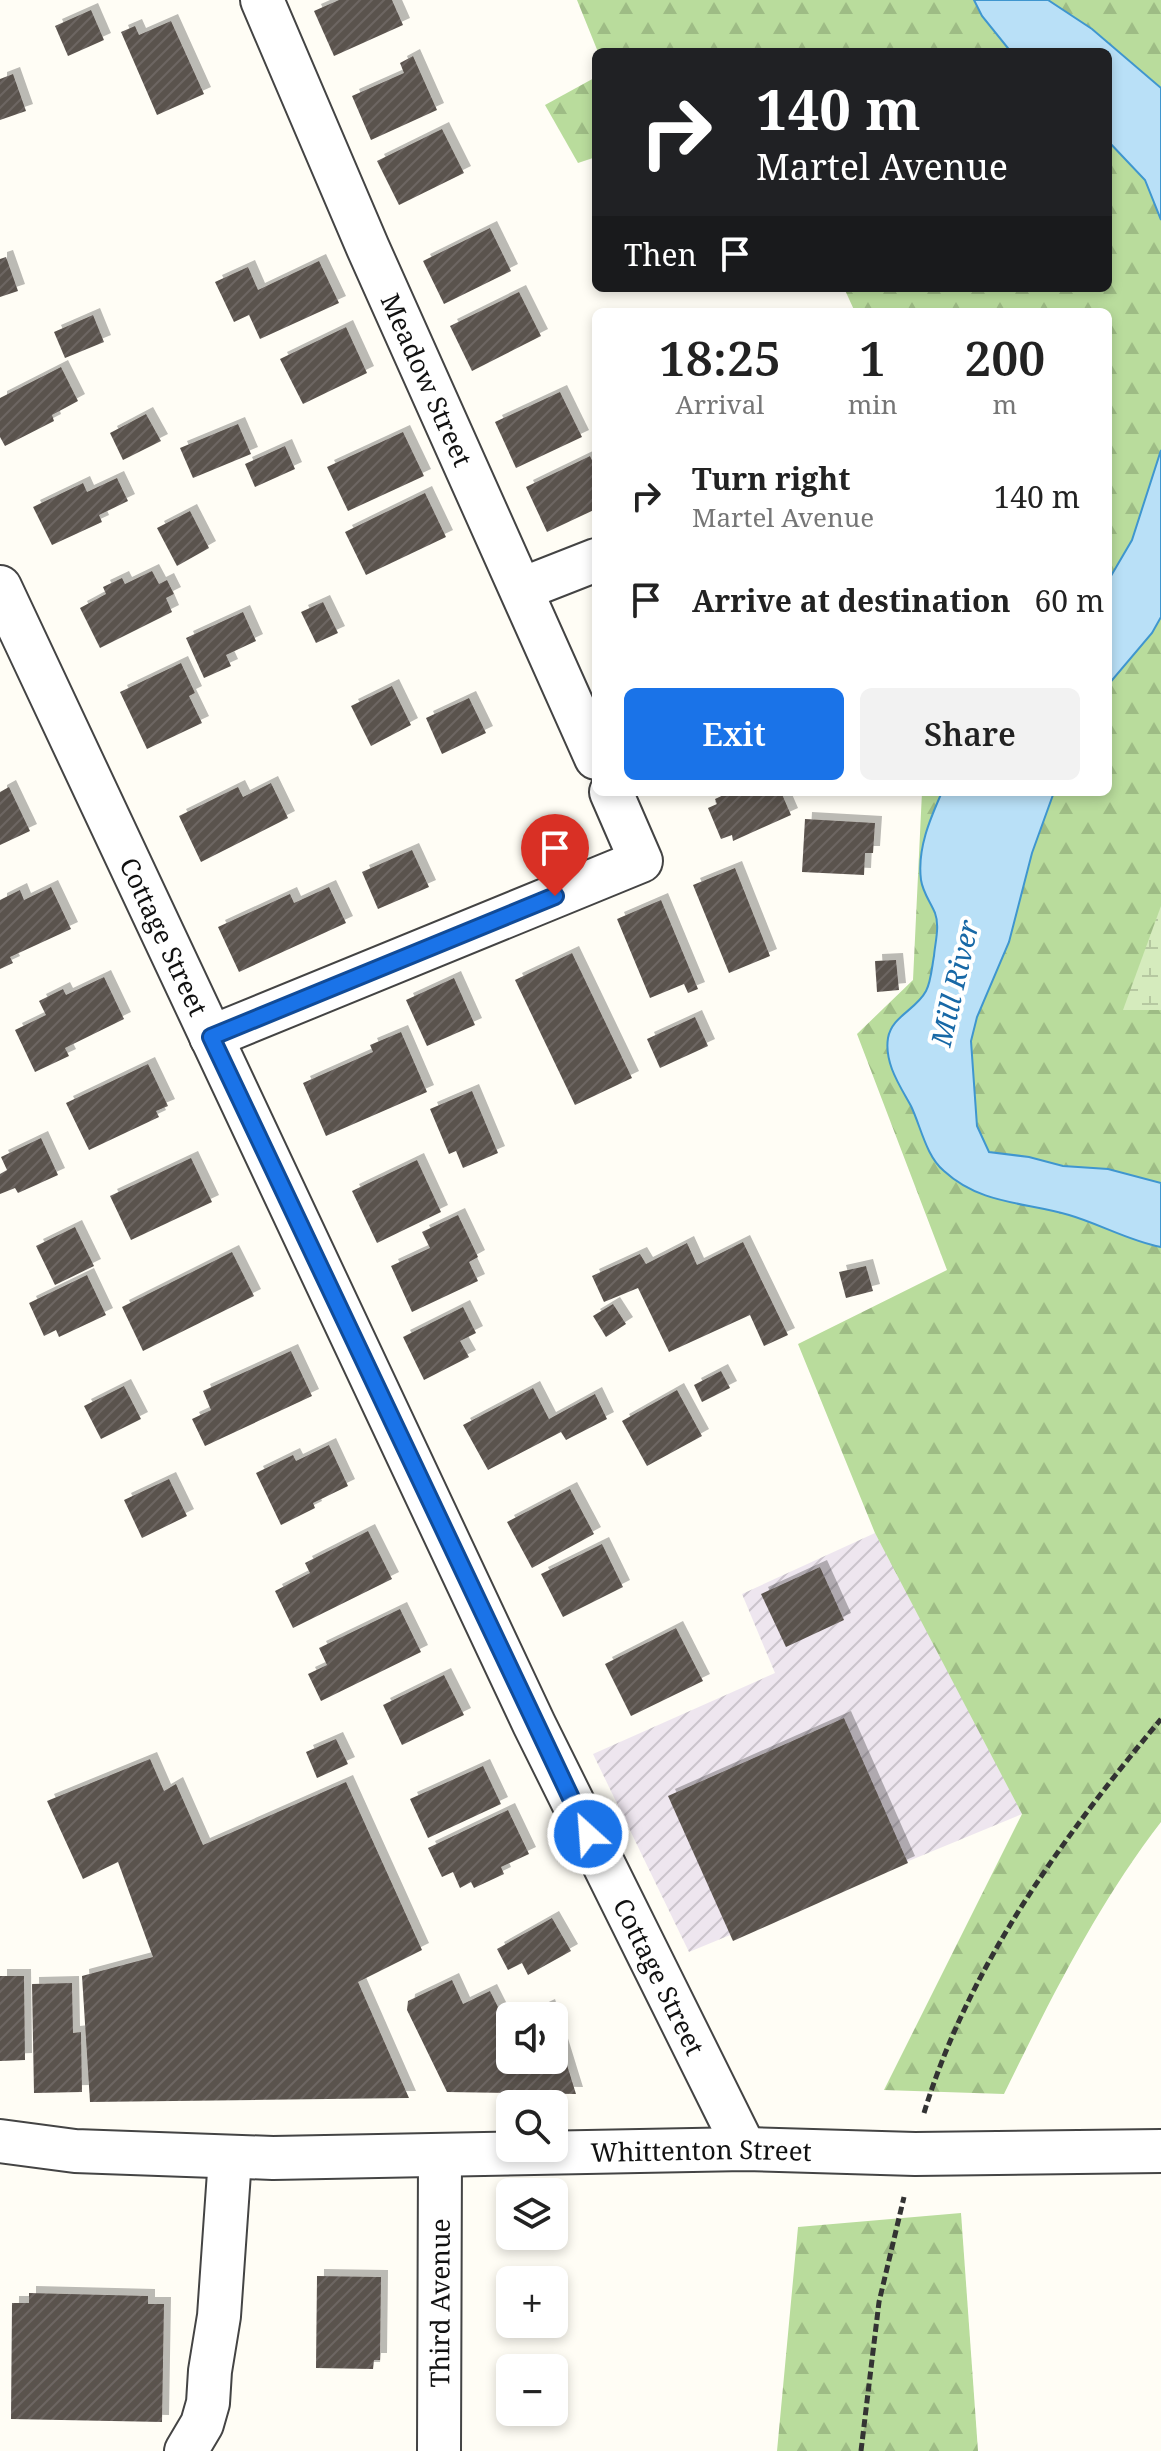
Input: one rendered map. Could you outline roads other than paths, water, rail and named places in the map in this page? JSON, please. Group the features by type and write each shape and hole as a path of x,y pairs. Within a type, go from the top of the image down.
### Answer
{"street":[{"name":"Meadow Street","path":"262,0 368,248 592,749"},
{"path":"522,589 592,562"},
{"name":"Cottage Street","path":"0,587 541,1738 745,2149"},
{"path":"211,1037 641,861 613,796"},
{"name":"Whittenton Street","path":"0,2141 75,2151 230,2158 745,2149 915,2154 1161,2151"},
{"name":"Third Avenue","path":"439,2451 440,2155"},
{"path":"186,2451 202,2424 208,2403 219,2316 230,2158"}],"water":[{"path":"974,0 1048,0 1092,29 1161,88 1161,220 1145,180 1112,145 1112,48 1008,48 982,16"},
{"path":"1161,450 1161,617 1152,633 1112,680 1112,574 1132,540"},
{"name":"Mill River","path":"940,796 1053,796 1032,853 1009,942 977,1017 971,1041 977,1126 989,1152 1029,1157 1063,1166 1108,1169 1161,1183 1161,1247 1069,1215 1004,1201 973,1190 944,1171 928,1149 894,1074 887,1047 890,1030 922,998 930,979 937,923 922,885 920,868 929,824"}]}
